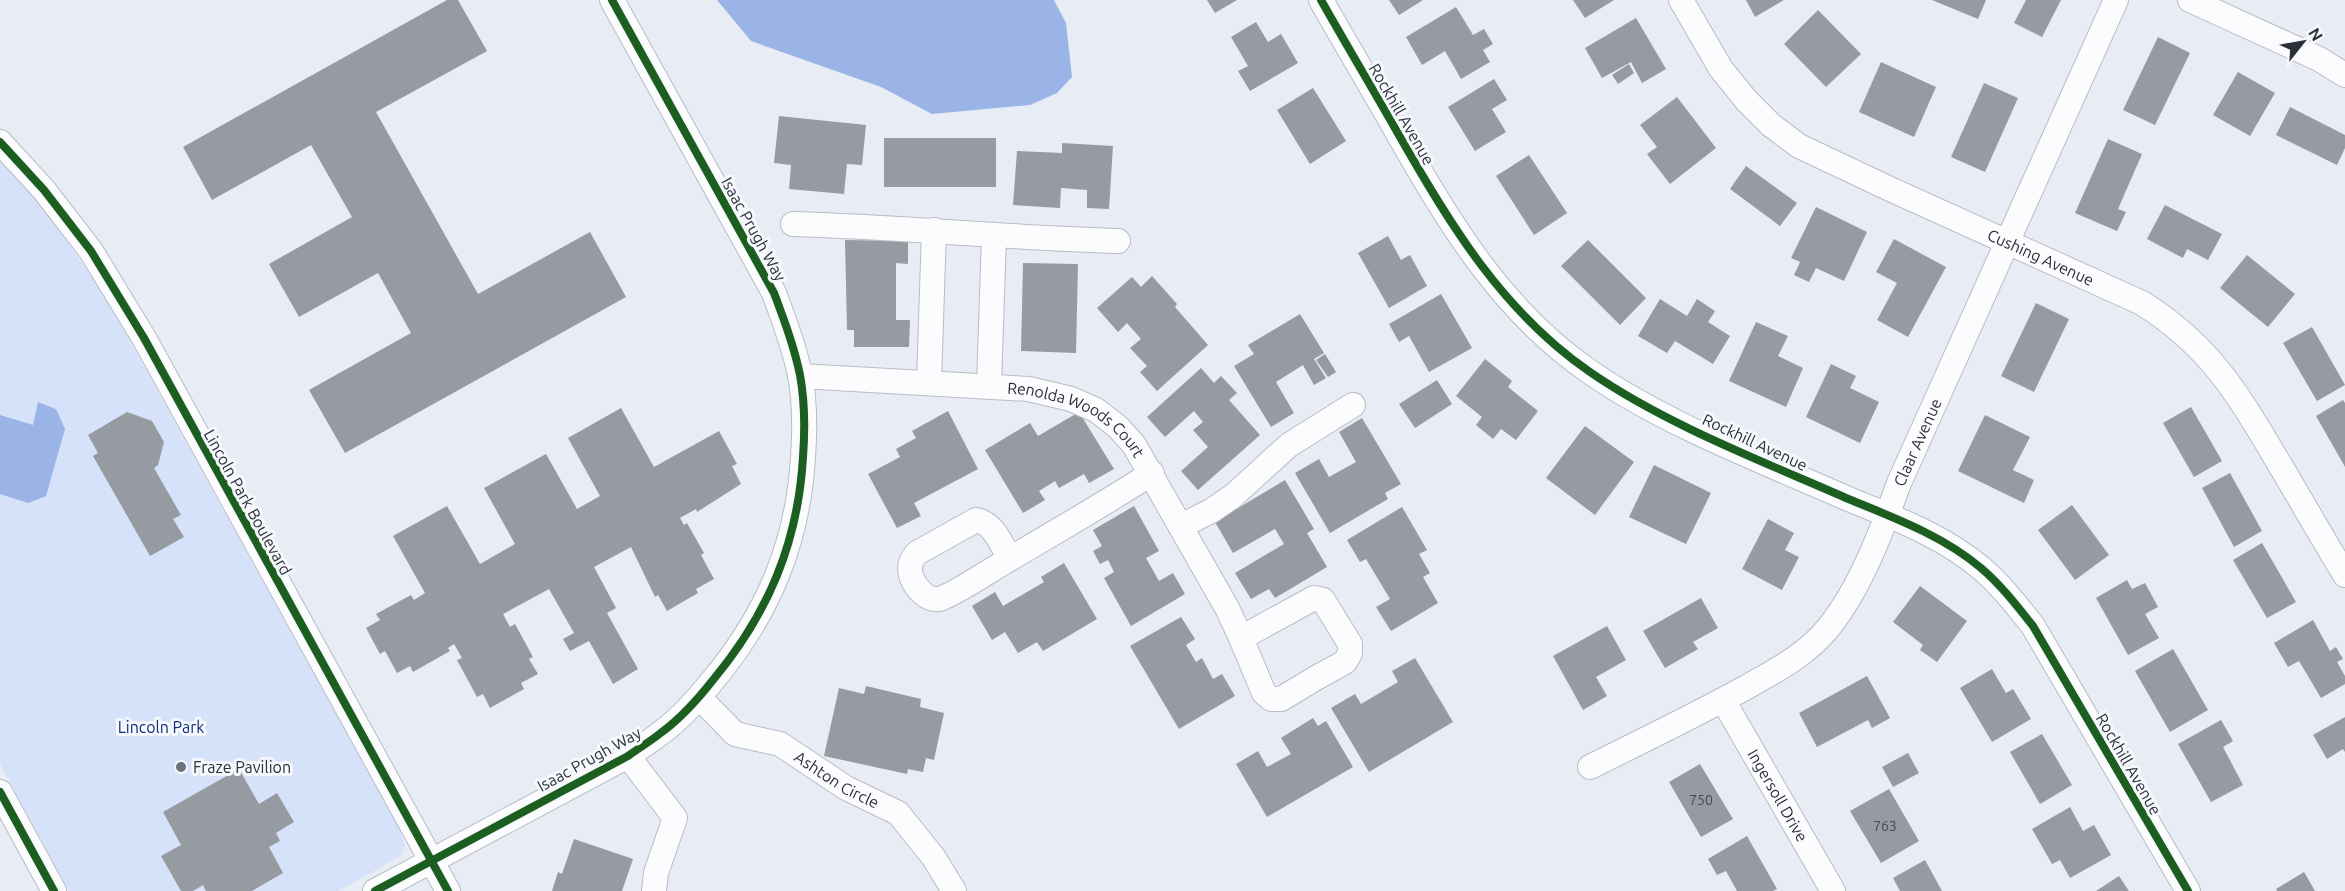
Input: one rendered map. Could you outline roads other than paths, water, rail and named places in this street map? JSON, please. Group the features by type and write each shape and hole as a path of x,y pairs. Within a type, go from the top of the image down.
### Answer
{"street":[{"name":"Isaac Prugh Way","path":"375,891 628,756 663,731 699,697 736,652 756,621 779,572 794,527 801,484 805,432 800,376 791,337 774,293 612,0"},
{"name":"Rockhill Avenue","path":"1321,0 1456,233 1510,301 1548,339 1589,372 1638,402 1748,455 1887,515 1950,546 1981,568 2008,595 2033,626 2188,891"},
{"name":"Cushing Avenue","path":"1681,0 1721,69 1747,101 1771,125 1799,146 2142,303 2171,321 2228,379 2345,575"},
{"name":"Claar Avenue","path":"1590,767 1723,700 1780,668 1810,647 1829,627 1852,592 2116,0"},
{"path":"2190,0 2319,59 2345,75"},
{"name":"Lincoln Park Boulevard","path":"0,142 44,190 91,251 144,338 448,891"},
{"path":"793,224 934,230 994,236 1118,242"},
{"path":"929,382 934,230"},
{"path":"989,386 994,236"},
{"name":"Renolda Woods Court","path":"800,376 1029,388 1071,399 1096,410 1118,427 1134,445 1152,473 1227,608 1263,693 1271,699 1281,699 1345,662 1350,653 1350,644 1323,600 1314,598 1241,638"},
{"path":"1182,526 1233,496 1289,445 1353,405"},
{"path":"1010,559 1152,473"},
{"name":"Ashton Circle","path":"699,697 735,734 780,744 846,788 898,813 934,858 954,891"},
{"name":"Ingersoll Drive","path":"1723,700 1833,891"},
{"path":"628,756 675,818 656,873 654,891"},
{"path":"0,792 54,891"}],"water":[{"path":"717,0 1054,0 1066,23 1072,77 1057,93 1030,105 932,114 881,87 751,41"},
{"path":"38,402 56,409 65,429 46,496 28,503 0,494 0,415 33,425"}],"place":[{"name":"Fraze Pavilion","path":"181,767"}],"park label":[{"name":"Lincoln Park","path":"161,727"}]}
